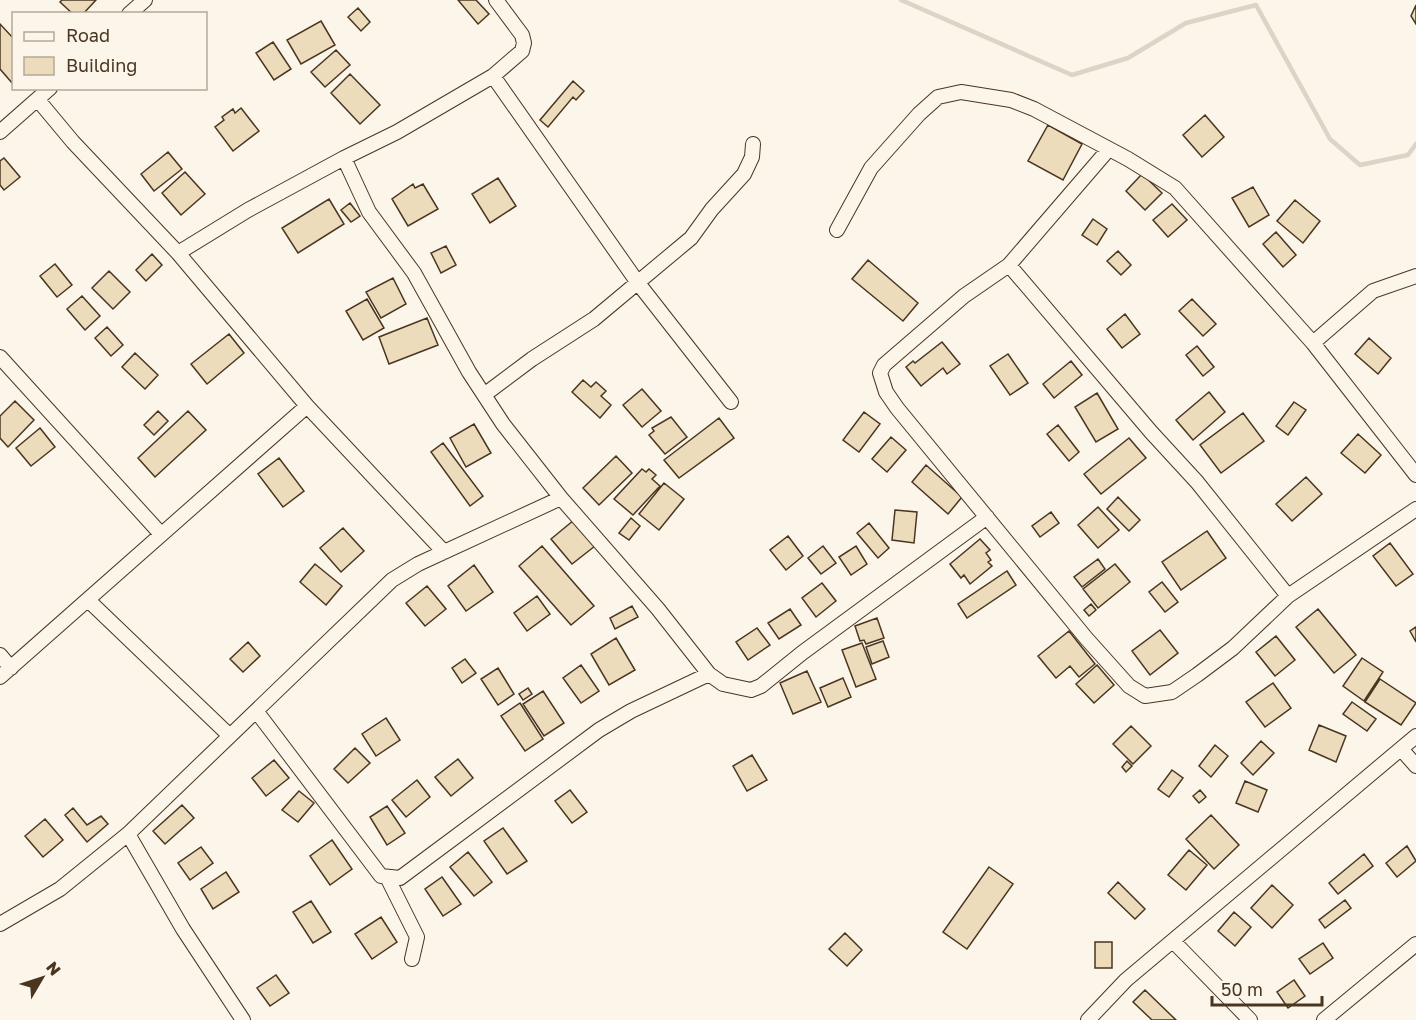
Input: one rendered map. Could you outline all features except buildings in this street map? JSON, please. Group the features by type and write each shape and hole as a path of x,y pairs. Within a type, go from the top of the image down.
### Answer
{"street":[{"path":"131,12 145,0"},
{"path":"178,253 248,210 397,132 493,76 522,51 524,43 496,0"},
{"path":"493,76 638,283 731,402"},
{"path":"0,132 48,90"},
{"path":"837,230 871,168 919,114 938,98 961,92 1011,100 1034,109 1146,169 1175,188 1313,343 1416,475"},
{"path":"38,100 178,253 307,406 444,552"},
{"path":"484,395 532,358 594,319 692,238 712,208 744,174 752,158 753,144"},
{"path":"1108,150 1009,266 964,296 884,365 880,373 886,392 897,408 1086,638 1130,686 1145,696 1172,692 1233,648 1288,596 1416,509"},
{"path":"344,158 369,212 414,273 469,372 503,424 561,498 658,609 709,674 723,684 751,690 761,686 802,653 987,517"},
{"path":"1009,266 1151,432 1197,482 1288,596"},
{"path":"1313,343 1373,291 1416,276"},
{"path":"0,357 160,533"},
{"path":"0,677 160,533 307,406"},
{"path":"0,924 31,908 78,877 128,834 392,580 444,552 561,498"},
{"path":"88,600 144,651 230,736"},
{"path":"0,655 12,668"},
{"path":"257,712 381,876 388,879 400,878 411,873 599,730 631,711 709,674"},
{"path":"1088,1020 1126,980 1416,736"},
{"path":"1402,750 1416,766"},
{"path":"128,834 183,929 243,1020"},
{"path":"388,879 417,937 412,959"},
{"path":"1173,941 1250,1020"},
{"path":"1324,1020 1416,944"}],"waterway":[{"path":"901,0 1072,75 1128,58 1186,23 1256,5 1330,139 1360,165 1408,155 1416,144"}]}
